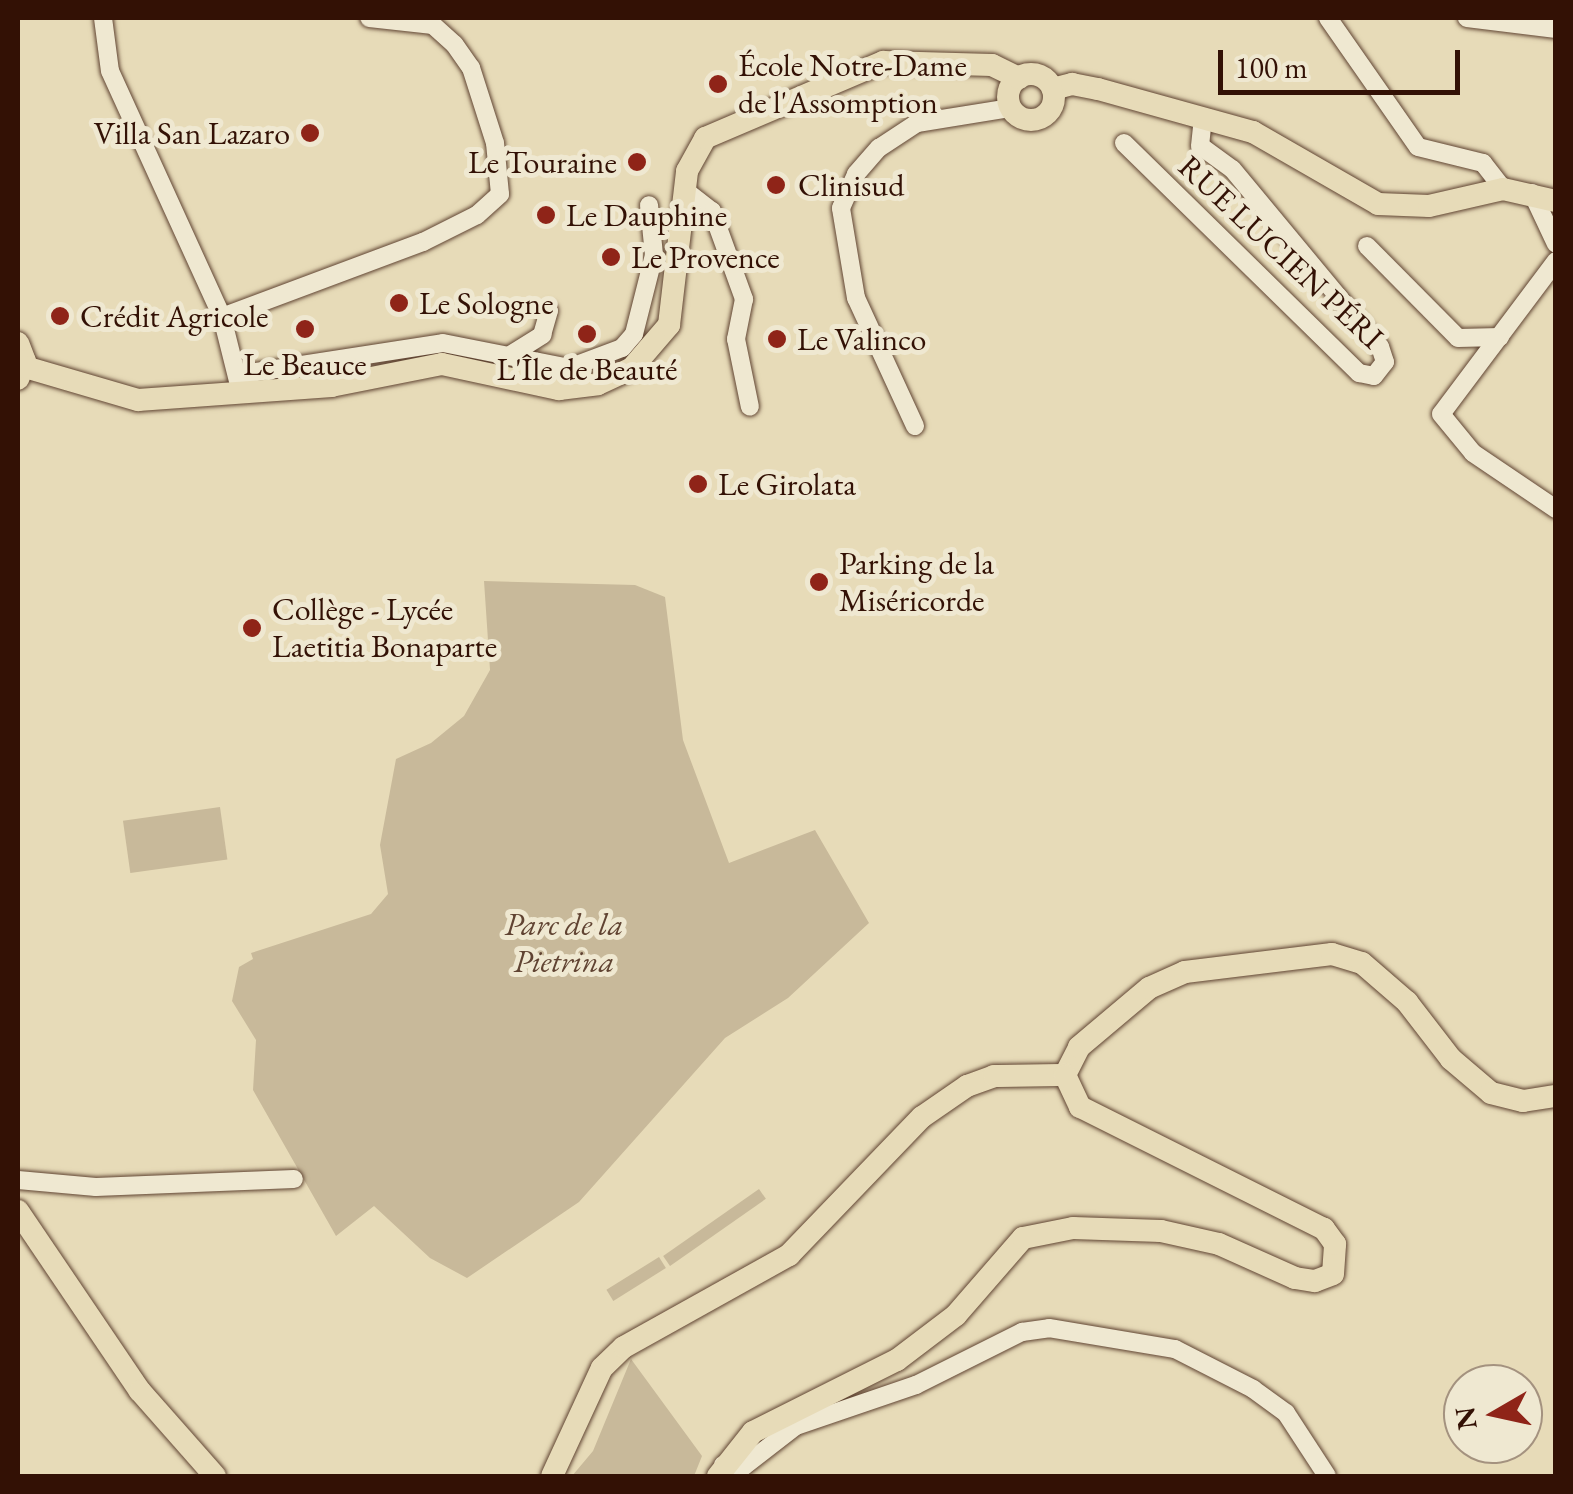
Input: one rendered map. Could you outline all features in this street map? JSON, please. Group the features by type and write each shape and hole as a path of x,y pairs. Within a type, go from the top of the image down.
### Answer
{"main road":[{"path":"18,344 21,373 138,400 247,384 442,364 559,389 598,384 632,368 668,324 687,171 705,138 862,68 906,60 977,64 1018,78 1038,74 1053,89"},
{"path":"1018,78 1008,94 1011,108 1022,118 1038,119 1051,110 1053,89"},
{"path":"1053,89 1072,84 1254,132 1378,204 1429,206 1503,189 1556,201"},
{"path":"1065,1074 1079,1046 1149,988 1185,972 1332,954 1362,963 1491,1093 1523,1101 1556,1096"},
{"path":"721,1471 753,1432 897,1360 956,1314 1005,1251 1032,1235 1073,1228 1161,1231 1219,1244 1295,1278 1315,1281 1332,1274 1335,1244 1324,1229 1080,1107 1065,1074"},
{"path":"552,1476 602,1368 624,1347 789,1255 922,1118 967,1086 994,1076 1065,1074"},
{"path":"18,1211 140,1391 214,1476"}],"street":[{"path":"104,18 110,72 222,317 247,384 443,343 569,368 622,348 634,334 654,254 649,205"},
{"path":"222,317 423,242 477,215 500,194 496,144 471,68 454,44 433,24 370,18"},
{"path":"1328,18 1418,147 1483,162 1503,189"},
{"path":"1467,18 1556,29"},
{"path":"915,426 856,298 841,208 856,174 879,148 917,123 1011,108"},
{"name":"RUE LUCIEN PÉRI","path":"1124,143 1359,373 1374,376 1386,362 1380,347 1232,170 1200,146 1202,117"},
{"path":"686,191 712,211 744,298 736,339 750,406"},
{"path":"1532,193 1556,244"},
{"path":"1367,246 1458,338 1500,338"},
{"path":"1556,262 1441,414 1474,453 1556,510"},
{"path":"512,354 542,334 549,311"},
{"path":"18,1180 96,1188 294,1179"},
{"path":"721,1471 744,1466 796,1426 916,1385 1022,1332 1049,1328 1175,1349 1253,1389 1286,1413 1326,1476"}],"green space":[{"name":"Parc de la Pietrina","path":"484,581 635,585 665,597 683,740 729,863 815,830 869,923 788,998 725,1038 579,1202 467,1278 430,1258 374,1206 336,1236 253,1090 256,1040 232,1001 239,967 253,959 251,953 371,914 388,894 380,845 396,759 431,743 464,716 490,670"},
{"path":"220,807 227,859 130,873 123,821"},
{"path":"759,1189 766,1199 670,1266 663,1256"},
{"path":"659,1257 666,1268 613,1301 606,1290"},
{"path":"631,1359 702,1456 694,1476 572,1476 593,1451"}],"place":[{"name":"École Notre-Dame de l'Assomption","path":"718,84"},
{"name":"Villa San Lazaro","path":"310,133"},
{"name":"Le Touraine","path":"637,162"},
{"name":"Clinisud","path":"776,185"},
{"name":"Le Dauphine","path":"546,215"},
{"name":"Le Provence","path":"611,257"},
{"name":"Le Sologne","path":"399,303"},
{"name":"Crédit Agricole","path":"60,316"},
{"name":"Le Beauce","path":"305,329"},
{"name":"L'Île de Beauté","path":"587,334"},
{"name":"Le Valinco","path":"777,339"},
{"name":"Le Girolata","path":"698,484"},
{"name":"Parking de la Miséricorde","path":"819,582"},
{"name":"Collège - Lycée Laetitia Bonaparte","path":"252,628"}]}
